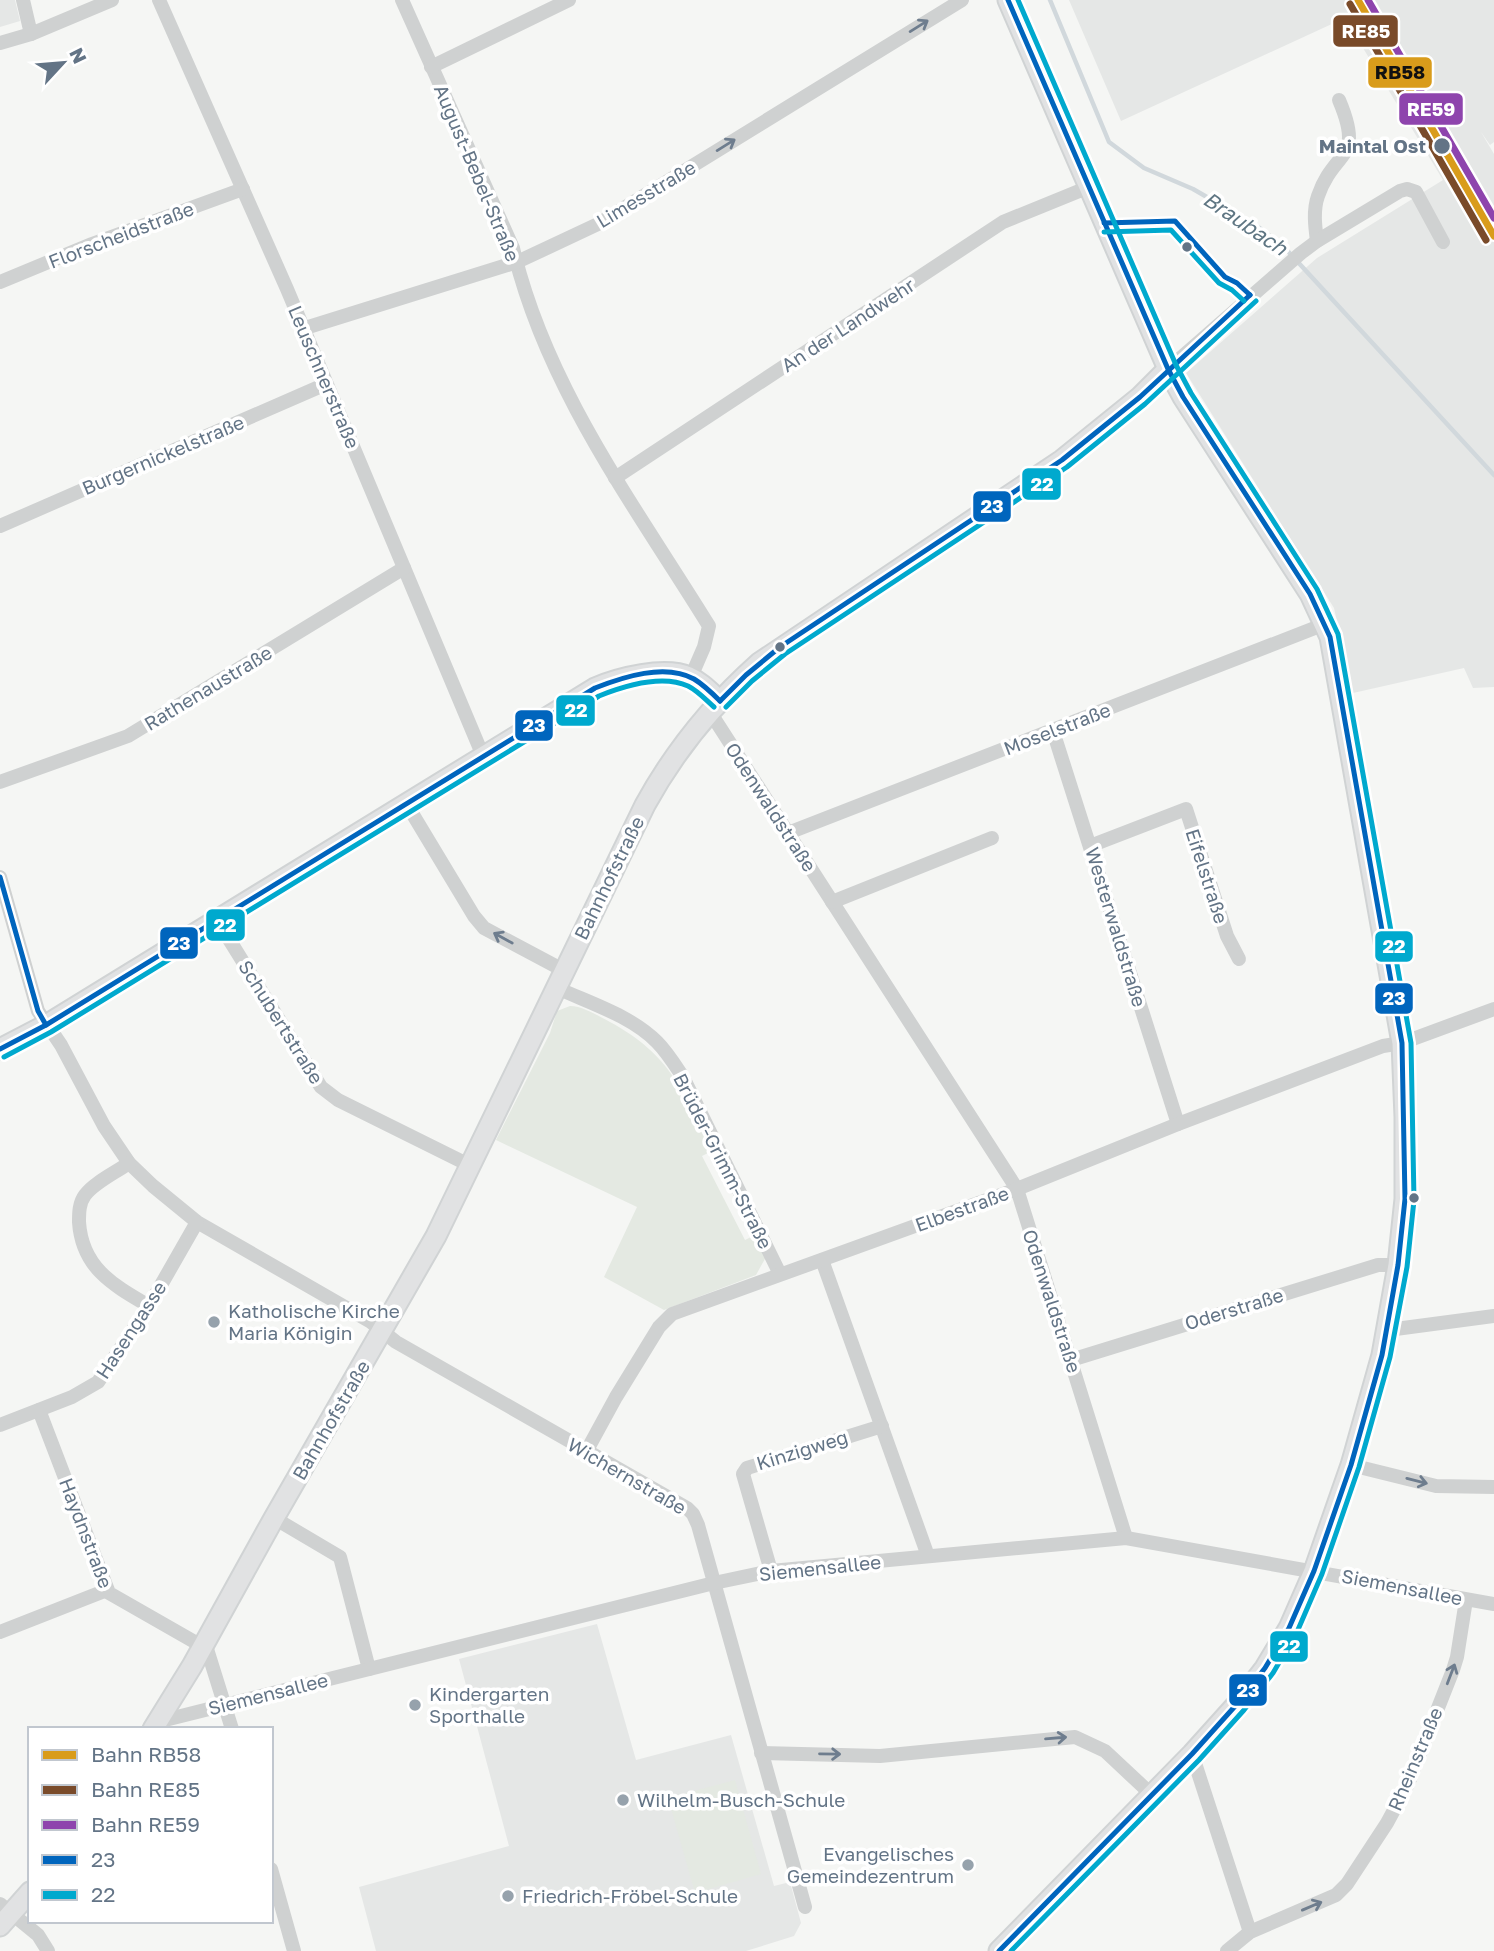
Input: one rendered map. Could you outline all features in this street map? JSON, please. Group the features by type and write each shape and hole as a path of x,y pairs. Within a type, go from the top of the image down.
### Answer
{"street":[{"path":"23,0 31,34"},
{"path":"0,43 31,34 113,0"},
{"name":"Leuschnerstraße","path":"159,0 243,189 483,756"},
{"name":"August-Bebel-Straße","path":"402,0 513,248 522,281 560,377 615,478 709,626 704,647 691,677"},
{"path":"431,67 569,0"},
{"name":"Limesstraße","path":"303,329 517,262 598,224 962,0"},
{"path":"999,1951 1192,1754 1237,1704 1265,1668 1289,1628 1314,1571 1351,1465 1388,1330 1398,1265 1405,1182 1402,1043 1333,650 1325,624 1310,594 1183,397 1168,369 1008,0"},
{"path":"1317,241 1315,222 1318,196 1346,151 1349,140 1350,130 1339,100"},
{"name":"An der Landwehr","path":"615,478 1003,222 1089,187"},
{"name":"Florscheidstraße","path":"0,282 92,244 243,189"},
{"name":"Bahnhofstraße","path":"155,1726 204,1646 274,1518 436,1236 559,979 661,776 715,707 746,675 780,647 1062,460 1140,397 1168,369 1317,241 1407,189 1416,192 1443,242"},
{"name":"Burgernickelstraße","path":"0,526 326,384"},
{"name":"Rathenaustraße","path":"0,782 128,736 404,568"},
{"name":"Moselstraße","path":"788,833 1325,624"},
{"path":"0,1049 46,1025 602,685 659,673 680,673 691,677 715,707"},
{"name":"Odenwaldstraße","path":"715,707 788,833 1017,1189 1126,1538"},
{"name":"Westerwaldstraße","path":"1053,731 1178,1124"},
{"name":"Brüder-Grimm-Straße","path":"406,803 474,916 484,928 559,979 633,1023 658,1043 670,1057 683,1077 780,1274"},
{"name":"Eifelstraße","path":"1090,846 1186,809 1227,936 1239,959"},
{"path":"832,902 992,838"},
{"name":"Wichernstraße","path":"0,877 38,1011 61,1045 104,1126 129,1163 197,1222 371,1322 396,1342 687,1508 698,1525 804,1907"},
{"name":"Schubertstraße","path":"216,920 321,1087 338,1100 471,1166"},
{"name":"Elbestraße","path":"586,1452 616,1397 665,1319 679,1311 1017,1189 1383,1046 1402,1043 1494,1009"},
{"path":"129,1163 85,1195 80,1203 82,1241 99,1273 116,1287 149,1306"},
{"name":"Hasengasse","path":"0,1425 84,1392 98,1382 149,1306 197,1222"},
{"path":"822,1260 928,1556"},
{"name":"Oderstraße","path":"1071,1360 1378,1265 1398,1265"},
{"path":"1388,1330 1494,1317"},
{"name":"Haydnstraße","path":"40,1410 111,1596 204,1646"},
{"name":"Kinzigweg","path":"771,1571 743,1474 747,1468 882,1426"},
{"path":"1351,1465 1436,1486 1494,1487"},
{"path":"274,1518 340,1557 369,1669"},
{"name":"Siemensallee","path":"155,1726 225,1705 714,1583 771,1571 928,1556 1126,1538 1494,1604"},
{"path":"0,1632 107,1590"},
{"name":"Rheinstraße","path":"1227,1951 1250,1932 1336,1895 1365,1857 1387,1824 1408,1784 1453,1670 1466,1600"},
{"path":"204,1646 212,1658 231,1727"},
{"path":"761,1753 880,1756 1075,1737 1105,1751 1152,1795"},
{"path":"1192,1754 1250,1932"},
{"path":"273,1876 294,1951"},
{"path":"28,1894 4,1914 38,1935 48,1951"}],"shaded area":[{"path":"0,0 15,0 20,21 0,27"},
{"path":"1069,0 1494,0 1494,142 1490,145 1481,132 1494,154 1494,687 1473,688 1464,668 1353,693 1334,608 1186,373 1317,258 1443,180 1343,15 1334,23 1121,121"},
{"path":"570,1006 590,1012 631,1035 648,1048 673,1076 712,1151 702,1156 745,1240 755,1235 766,1257 756,1275 664,1310 604,1277 637,1207 496,1140 550,1033 557,1011"},
{"path":"597,1624 636,1760 731,1735 774,1886 790,1882 801,1923 794,1936 746,1951 376,1951 359,1887 509,1846 459,1659"},
{"path":"735,1780 761,1874 695,1893 668,1798"}],"waterway":[{"name":"Braubach","path":"1050,0 1109,142 1144,168 1193,189 1257,226 1284,247 1494,475"}],"rail line":[{"name":"RB58","path":"1358,0 1494,236"},
{"name":"RE59","path":"1368,0 1494,218"},
{"name":"RE85","path":"1350,4 1486,240"}],"transit line":[{"name":"23","path":"999,1951 1192,1754 1237,1704 1265,1668 1289,1628 1314,1571 1351,1465 1382,1355 1398,1265 1405,1199 1402,1043 1330,637 1310,594 1183,397 1168,369 1008,0"},
{"name":"22","path":"1011,1951 1199,1760 1244,1710 1273,1673 1297,1632 1322,1574 1359,1467 1390,1357 1407,1267 1414,1200 1411,1043 1338,634 1317,589 1191,393 1176,365 1018,0"},
{"name":"23","path":"1104,223 1175,221 1225,277 1237,283 1250,295"},
{"name":"22","path":"1104,232 1171,230 1219,283 1244,301"},
{"name":"23","path":"720,701 780,647 1062,460 1140,397 1250,295"},
{"name":"22","path":"726,707 785,654 1067,467 1145,404 1256,301"},
{"name":"23","path":"0,1049 46,1025 595,688 644,673 670,672 694,679 720,701"},
{"name":"22","path":"4,1057 51,1032 599,696 631,685 666,681 688,686 714,707"},
{"name":"23","path":"0,877 38,1011 46,1025"}],"place":[{"name":"Maintal Ost","path":"1442,146"},
{"name":"Katholische Kirche Maria Königin","path":"214,1322"},
{"name":"Kindergarten Sporthalle","path":"415,1705"},
{"name":"Wilhelm-Busch-Schule","path":"623,1800"},
{"name":"Evangelisches Gemeindezentrum","path":"968,1865"},
{"name":"Friedrich-Fröbel-Schule","path":"508,1896"}]}
